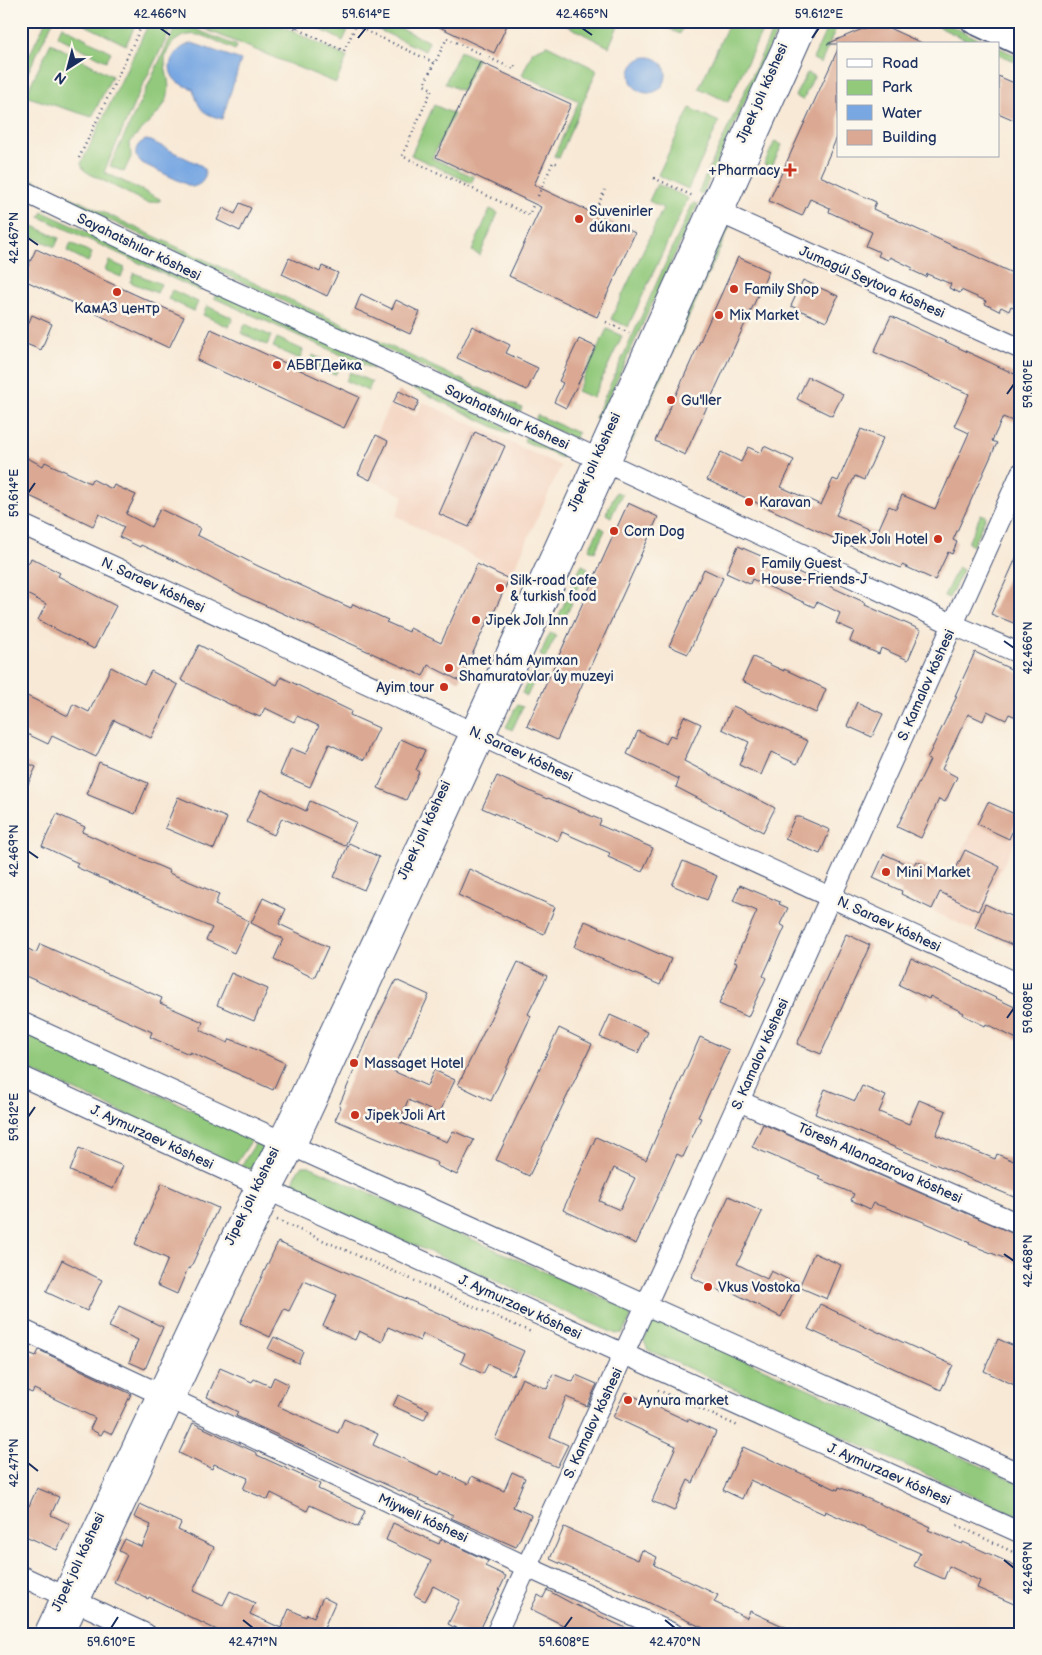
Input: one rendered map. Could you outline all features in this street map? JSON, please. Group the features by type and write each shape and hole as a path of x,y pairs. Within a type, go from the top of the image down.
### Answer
{"main road":[{"path":"974,21 1021,43"}],"street":[{"name":"Jipek jolı kóshesi","path":"44,1634 70,1599 263,1189 287,1144 478,734 602,461 794,21"},
{"name":"Jipek jolı kóshesi","path":"602,461 723,214 809,21"},
{"name":"Sayahatshılar kóshesi","path":"21,190 211,281 386,360 954,625 1021,654"},
{"name":"Jumagúl Seytova kóshesi","path":"723,214 1021,349"},
{"name":"S. Kamalov kóshesi","path":"496,1634 739,1101 1021,473"},
{"name":"N. Saraev kóshesi","path":"21,524 1021,985"},
{"path":"21,1022 645,1306 1021,1474"},
{"name":"J. Aymurzaev kóshesi","path":"21,1076 263,1189 1021,1534"},
{"name":"Tóresh Allanazarova kóshesi","path":"739,1101 1021,1225"},
{"name":"Miyweli kóshesi","path":"21,1329 527,1567 674,1634"},
{"path":"21,1576 146,1634"},
{"name":"Jipek jolı kóshesi","path":"64,1634 70,1599"}],"path":[{"path":"79,158 144,21"},
{"path":"281,21 344,51 358,21"},
{"path":"296,28 300,21"},
{"path":"356,26 434,63"},
{"path":"483,55 447,38 424,85 432,89 402,156 529,215 534,203"},
{"path":"489,58 514,69 516,64"},
{"path":"538,196 553,162 559,164"},
{"path":"654,178 693,196"},
{"path":"594,213 605,190"},
{"path":"606,322 629,333"}],"shaded area":[{"path":"423,402 561,466 511,576 396,516 404,496 358,474 390,404 416,416"},
{"path":"978,818 1017,836 973,930 933,911"}],"green space":[{"path":"46,21 53,21 21,86 21,72"},
{"path":"77,21 137,21 126,45"},
{"path":"150,21 175,21 137,97 104,172 160,199 160,201 147,203 90,174 84,170 81,164"},
{"path":"185,21 271,21 347,57 336,83"},
{"path":"304,21 352,21 343,41"},
{"path":"368,21 393,21 392,24 429,42 425,51 366,24"},
{"path":"558,21 620,21 609,47"},
{"path":"661,21 686,21 680,34 659,24"},
{"path":"730,21 767,21 728,102 699,88"},
{"path":"777,21 782,21 702,195 698,193"},
{"path":"830,21 849,21 850,23 836,28 821,63 813,59"},
{"path":"926,21 940,21 983,41 971,42"},
{"path":"178,22 237,46 235,50 205,36 198,35 182,37 173,43 165,58 169,84 167,98 160,111 130,143 131,157 124,172 110,166"},
{"path":"62,26 111,52 106,61 57,36"},
{"path":"51,43 112,76 92,117 25,96"},
{"path":"547,45 597,70 559,158 554,156 579,101 522,75 533,51"},
{"path":"1000,48 1021,58 1021,64 1000,55"},
{"path":"460,51 477,59 462,91 445,83"},
{"path":"807,73 814,76 803,100 795,96"},
{"path":"434,105 454,114 432,158 474,177 471,183 411,155"},
{"path":"690,108 719,122 688,189 658,175"},
{"path":"775,141 782,145 771,168 764,164"},
{"path":"21,174 522,408 520,412 21,179"},
{"path":"657,184 688,198 628,327 611,319 663,208 649,201"},
{"path":"693,203 698,204 599,419 595,418"},
{"path":"490,209 498,213 480,255 472,251"},
{"path":"43,212 202,285 200,291 40,217"},
{"path":"33,226 59,238 55,247 29,235"},
{"path":"730,226 631,444 628,443 727,227"},
{"path":"71,243 92,253 88,262 67,251"},
{"path":"109,261 125,268 121,277 105,270"},
{"path":"134,273 161,284 157,293 130,282"},
{"path":"172,290 198,302 194,311 168,299"},
{"path":"218,291 375,364 373,369 214,298"},
{"path":"207,306 233,318 229,327 203,315"},
{"path":"245,324 271,336 267,345 241,333"},
{"path":"607,329 622,336 593,398 577,391"},
{"path":"277,338 303,350 300,359 273,347"},
{"path":"313,355 339,367 335,375 309,364"},
{"path":"350,372 372,382 368,391 346,381"},
{"path":"394,374 511,429 509,434 392,378"},
{"path":"537,415 578,433 575,439 535,420"},
{"path":"526,436 564,454 562,458 524,441"},
{"path":"616,492 622,494 611,517 606,514"},
{"path":"981,514 986,516 973,546 968,543"},
{"path":"600,527 605,530 595,552 589,549"},
{"path":"582,565 588,568 577,590 571,587"},
{"path":"958,567 963,570 949,598 944,596"},
{"path":"566,600 572,603 561,625 555,623"},
{"path":"550,633 556,636 545,658 540,655"},
{"path":"533,670 538,673 527,696 522,693"},
{"path":"517,705 523,707 512,730 506,727"},
{"path":"21,1031 253,1138 236,1164 21,1066"},
{"path":"257,1141 266,1148 256,1168 249,1169 241,1166"},
{"path":"303,1166 309,1166 625,1308 630,1312 631,1317 623,1333 616,1334 298,1194 292,1185 298,1170"},
{"path":"660,1322 1021,1484 1021,1517 648,1350 644,1341 650,1326"}],"water":[{"path":"192,43 241,60 222,119 202,110 193,89 173,77 170,66 171,61 177,52"},
{"path":"648,57 655,58 661,62 665,68 665,82 661,88 655,92 648,93 641,92 635,88 631,82 630,75 631,68 635,62 641,58"},
{"path":"146,140 202,166 205,176 202,182 192,187 142,163 136,156 136,151 139,144"}],"building":[{"path":"427,21 509,21 494,53"},
{"path":"878,23 920,42 837,42 837,44 827,44"},
{"path":"837,51 837,137 820,176 876,202 873,209 1021,277 1021,310 1011,306 1009,311 1001,307 999,311 985,304 986,301 961,290 960,293 949,288 951,284 927,274 926,277 911,270 913,268 890,257 888,260 878,256 880,252 866,246 872,232 829,212 830,208 810,199 802,216 769,201"},
{"path":"480,62 571,104 534,185 635,233 597,317 509,276 541,207 436,157"},
{"path":"1000,77 1021,86 1021,123 1000,114"},
{"path":"240,203 251,208 240,231 217,220 223,208 235,214"},
{"path":"36,249 184,317 169,348 22,279"},
{"path":"738,257 769,271 685,455 655,441"},
{"path":"289,258 320,272 322,266 338,273 327,296 282,274"},
{"path":"803,280 838,296 826,322 791,306"},
{"path":"361,294 392,309 396,300 420,312 410,334 355,309"},
{"path":"32,315 52,324 41,350 21,342"},
{"path":"891,316 1021,377 1021,410 1015,422 1003,417 992,441 997,443 953,540 957,542 952,554 948,552 935,580 902,565 901,568 868,554 707,480 721,452 741,462 748,447 761,453 764,446 794,460 781,487 821,505 833,479 838,481 861,429 883,438 864,480 855,476 836,515 877,533 889,506 896,509 902,495 935,509 969,433 954,426 969,394 874,352"},
{"path":"472,326 510,345 506,353 538,368 527,390 457,358"},
{"path":"211,329 359,397 344,428 197,360"},
{"path":"579,339 596,347 566,408 554,402 563,383 559,381"},
{"path":"808,377 843,394 832,416 797,399"},
{"path":"399,391 419,401 414,412 393,403"},
{"path":"475,432 505,446 469,527 439,514"},
{"path":"376,435 388,441 370,480 358,474"},
{"path":"21,455 43,466 45,462 90,483 92,479 112,489 114,485 136,495 126,514 151,527 160,509 200,528 197,535 258,566 351,608 353,604 388,620 386,622 409,632 410,628 441,643 477,564 509,579 460,681 428,665 423,676 244,596 201,573 141,545 140,547 119,537 124,527 99,514 93,526 21,492"},
{"path":"628,503 658,517 557,740 527,726"},
{"path":"738,546 825,584 866,603 865,605 921,630 908,660 881,648 879,654 850,641 854,631 836,623 840,613 817,602 814,607 752,579 750,584 726,573"},
{"path":"1021,547 1021,626 991,614"},
{"path":"31,558 60,573 58,576 116,606 94,649 38,620 46,604 21,591 21,559 29,563"},
{"path":"704,569 723,578 688,654 669,646"},
{"path":"199,645 277,685 281,677 351,711 350,715 379,728 364,760 329,744 310,787 280,774 291,748 306,754 319,726 297,716 294,722 265,708 260,717 181,680"},
{"path":"975,652 1021,674 1021,719 1009,714 1006,720 987,711 983,721 968,714 942,769 957,777 945,802 939,799 921,838 897,827 930,760 927,759 957,696 955,696"},
{"path":"753,657 826,689 816,713 769,691 742,681"},
{"path":"111,667 144,684 151,671 178,685 151,738 114,720 96,757 52,736 48,744 21,731 21,693 68,716 73,704 89,712"},
{"path":"857,702 883,714 872,737 847,726"},
{"path":"733,706 808,741 797,764 771,752 761,775 739,765 749,742 722,729"},
{"path":"684,716 701,724 684,761 775,808 763,832 676,787 679,779 627,754 638,731 666,744 670,735 675,737"},
{"path":"401,739 425,750 416,770 419,772 406,800 378,788"},
{"path":"21,760 36,767 21,799"},
{"path":"99,762 148,783 135,814 86,794"},
{"path":"497,776 547,799 601,820 599,825 653,848 642,872 608,857 610,853 562,832 558,841 482,808"},
{"path":"261,790 306,811 310,801 356,822 345,846 282,818 274,835 246,822"},
{"path":"178,797 227,818 214,849 165,828"},
{"path":"988,802 1019,816 1009,839 977,824"},
{"path":"57,814 85,827 82,832 219,894 215,905 249,921 234,953 206,940 212,928 76,867 78,863 42,846"},
{"path":"795,817 800,817 830,830 820,854 785,839"},
{"path":"349,843 379,857 364,890 334,877"},
{"path":"965,850 1000,867 978,911 940,892 932,909 901,894 902,891 873,878 884,854 913,867 916,861 952,877"},
{"path":"683,861 717,876 707,900 672,885"},
{"path":"469,869 555,907 544,934 458,895"},
{"path":"740,885 780,902 779,904 788,908 780,924 785,927 763,976 766,978 748,1017 719,1004 737,963 734,962 757,911 733,901"},
{"path":"263,898 286,909 279,924 328,947 314,978 274,959 283,939 251,923"},
{"path":"985,904 1021,921 1021,949 975,928"},
{"path":"585,921 671,959 660,985 574,947"},
{"path":"846,934 870,945 821,1054 797,1044"},
{"path":"40,944 162,998 160,1003 203,1022 200,1030 228,1043 230,1039 241,1043 285,1063 273,1090 190,1052 189,1054 150,1037 152,1032 21,974 21,945 36,953"},
{"path":"911,958 1021,1010 1021,1041 986,1024 985,1026 930,996 929,999 899,985"},
{"path":"518,962 547,976 528,1014 531,1016 491,1101 458,1085"},
{"path":"231,973 268,989 254,1021 217,1005"},
{"path":"396,980 429,995 393,1071 427,1086 434,1070 455,1080 439,1114 408,1100 399,1122 447,1142 453,1131 474,1140 457,1175 437,1166 438,1163 335,1120 341,1107 339,1106 374,1024"},
{"path":"610,1015 648,1032 638,1053 600,1037"},
{"path":"559,1028 592,1044 529,1176 496,1160"},
{"path":"700,1037 729,1050 698,1117 701,1118 683,1157 677,1154 636,1244 563,1210 596,1137 646,1160","holes":["614,1168 635,1178 620,1210 599,1201"]},
{"path":"862,1086 886,1096 879,1112 909,1124 919,1100 946,1111 936,1135 995,1159 997,1154 1021,1164 1021,1200 815,1114 825,1089 855,1101"},
{"path":"763,1124 1021,1237 1021,1265 969,1244 970,1242 919,1220 873,1203 870,1209 851,1200 854,1194 819,1179 820,1176 752,1147"},
{"path":"79,1148 123,1166 113,1189 70,1171"},
{"path":"162,1183 218,1208 177,1294 157,1285 168,1259 135,1244"},
{"path":"729,1196 762,1212 737,1264 767,1279 771,1271 797,1284 781,1317 726,1289 724,1293 691,1277"},
{"path":"278,1242 524,1351 513,1375 488,1364 483,1374 461,1363 465,1353 423,1334 420,1341 388,1327 382,1342 359,1331 355,1340 323,1326 337,1295 304,1281 289,1311 284,1309 270,1337 240,1323"},
{"path":"814,1253 841,1265 827,1299 799,1287"},
{"path":"62,1260 102,1280 87,1311 46,1292"},
{"path":"820,1304 953,1365 941,1390 808,1329"},
{"path":"119,1306 163,1327 145,1369 129,1362 138,1340 109,1327"},
{"path":"274,1337 303,1351 298,1363 268,1349"},
{"path":"998,1339 1021,1349 1021,1388 984,1371"},
{"path":"21,1350 36,1356 39,1350 131,1394 112,1434 104,1430 101,1435 90,1429 95,1418 34,1389 32,1393 21,1388"},
{"path":"220,1368 252,1382 254,1379 270,1386 274,1377 288,1384 278,1406 338,1433 344,1419 378,1434 373,1445 439,1475 441,1471 468,1484 472,1476 504,1491 512,1472 525,1478 513,1507 531,1515 516,1547 451,1518 453,1515 236,1416 238,1412 207,1397"},
{"path":"553,1374 573,1382 576,1375 597,1384 587,1406 566,1397 550,1437 568,1445 557,1467 495,1439 522,1378 547,1389"},
{"path":"625,1392 716,1432 693,1483 688,1480 674,1511 652,1501 676,1446 613,1417"},
{"path":"398,1395 429,1410 424,1420 393,1406"},
{"path":"193,1423 320,1484 318,1489 365,1511 358,1527 310,1505 307,1511 271,1493 268,1500 243,1489 248,1478 214,1464 212,1469 179,1453"},
{"path":"743,1447 838,1490 839,1487 871,1500 930,1527 928,1530 962,1544 963,1542 1021,1568 1021,1607 977,1588 980,1581 949,1566 944,1579 914,1566 920,1553 825,1511 824,1514 750,1480 742,1499 723,1490"},
{"path":"37,1488 59,1497 51,1515 70,1524 57,1550 21,1534 21,1502 29,1506"},
{"path":"140,1504 181,1523 178,1530 214,1547 193,1591 223,1605 230,1591 255,1603 250,1614 281,1628 289,1609 306,1617 307,1614 314,1617 323,1597 335,1603 321,1634 225,1634 114,1582 127,1555 119,1551 125,1539 142,1547 151,1525 134,1517"},
{"path":"393,1523 439,1544 441,1539 488,1561 485,1566 506,1576 478,1634 467,1634 448,1624 460,1600 433,1586 425,1601 414,1595 431,1561 386,1540"},
{"path":"564,1527 638,1560 642,1550 657,1557 654,1565 718,1595 714,1602 747,1618 750,1611 800,1634 716,1634 550,1559"},
{"path":"547,1590 639,1634 559,1634 563,1625 531,1609 538,1595 543,1598"}],"place":[{"name":"+Pharmacy","path":"790,170"},
{"name":"Suvenirler dúkanı","path":"579,219"},
{"name":"Family Shop","path":"734,289"},
{"name":"КамАЗ центр","path":"117,292"},
{"name":"Mix Market","path":"719,315"},
{"name":"АБВГДейка","path":"277,365"},
{"name":"Gu'ller","path":"671,400"},
{"name":"Karavan","path":"749,502"},
{"name":"Corn Dog","path":"614,531"},
{"name":"Jipek Jolı Hotel","path":"938,539"},
{"name":"Family Guest House-Friends-J","path":"751,571"},
{"name":"Silk-road cafe & turkish food","path":"500,588"},
{"name":"Jipek Jolı Inn","path":"476,620"},
{"name":"Amet hám Ayımxan Shamuratovlar úy muzeyi","path":"449,668"},
{"name":"Ayim tour","path":"444,687"},
{"name":"Mini Market","path":"886,872"},
{"name":"Massaget Hotel","path":"354,1063"},
{"name":"Jipek Joli Art","path":"355,1115"},
{"name":"Vkus Vostoka","path":"708,1287"},
{"name":"Aynura market","path":"628,1400"}]}
